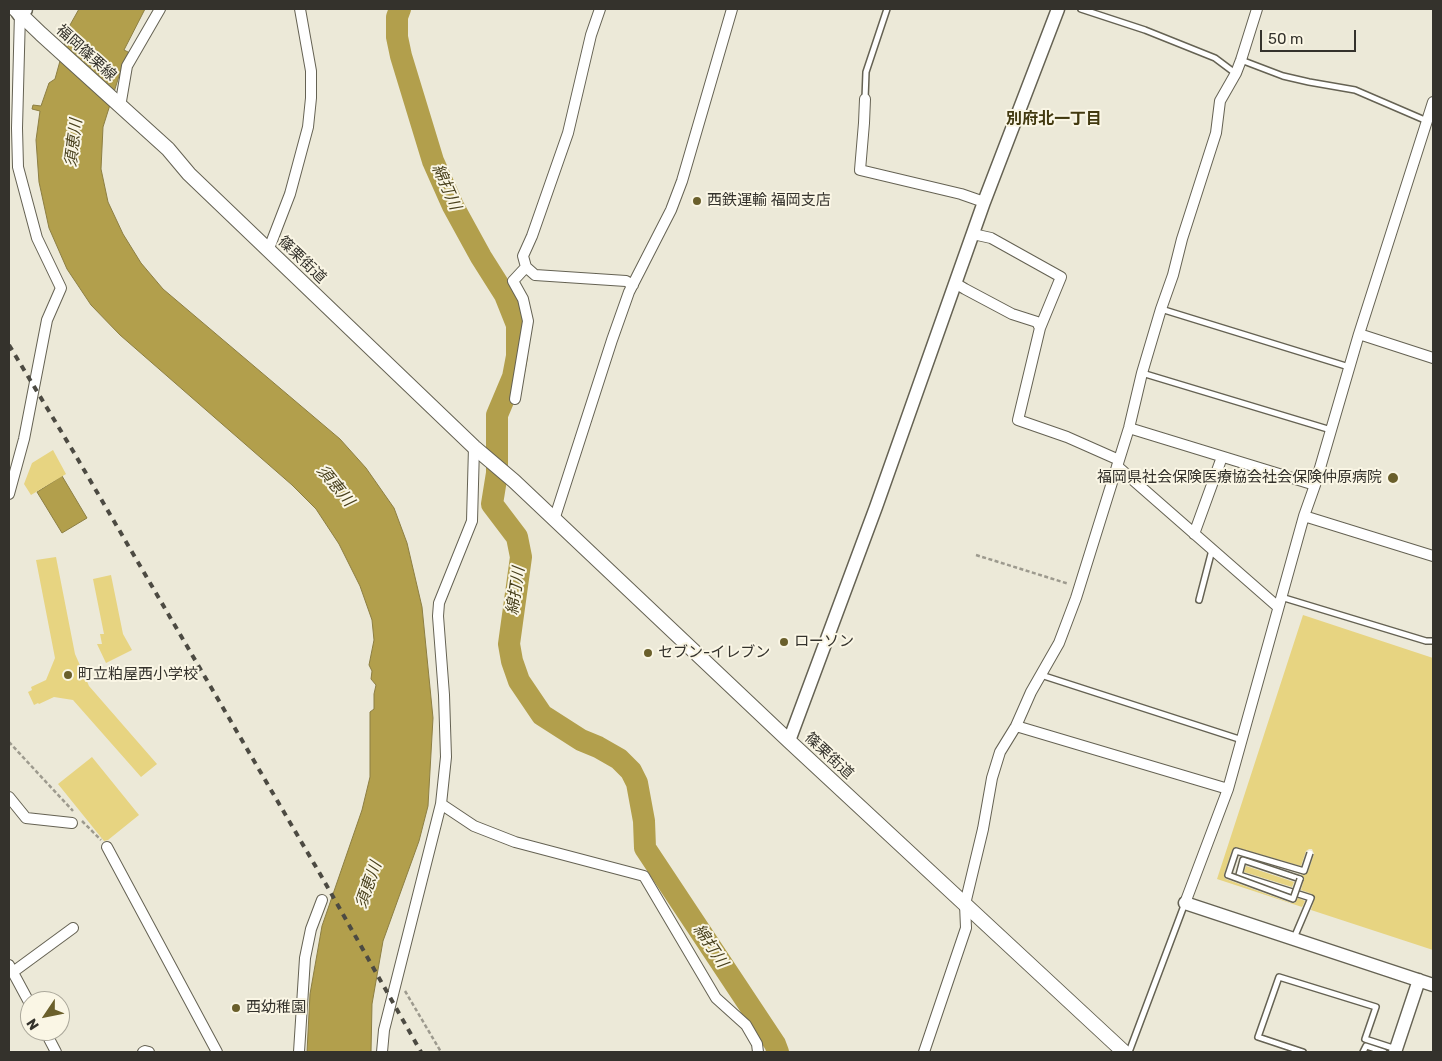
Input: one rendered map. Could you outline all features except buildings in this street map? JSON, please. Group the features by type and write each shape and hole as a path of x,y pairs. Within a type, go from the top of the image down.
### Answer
{"main road":[{"name":"福岡篠栗線","path":"20,10 41,34 109,95"},
{"name":"篠栗街道","path":"109,95 168,150 189,174 268,251 474,447 514,481 1124,1052"}],"street":[{"path":"120,107 127,66 160,9"},
{"path":"268,251 290,194 308,127 311,71 300,9"},
{"path":"600,9 591,35 568,133 532,236 523,256 526,267 535,276 626,281 633,285"},
{"path":"554,520 612,340 633,285 671,210 682,181 732,9"},
{"path":"790,741 876,507 984,202 1058,9"},
{"path":"924,1052 966,928 965,904 983,829 992,778 1000,752 1016,726 1031,692 1059,643 1080,587 1129,428 1142,373 1161,309 1216,133 1220,101 1236,73 1257,9"},
{"path":"9,494 24,439 47,320 61,288 38,238 18,167 20,10"},
{"path":"865,99 860,170 960,194 984,202"},
{"path":"1433,102 1359,334 1315,485 1304,516 1228,789 1185,903 1433,985"},
{"path":"973,234 991,238 1061,277 1040,328 1018,420 1067,437 1118,463 1212,550 1280,602"},
{"path":"515,399 528,322 523,299 513,281 526,267"},
{"path":"955,283 1012,314 1037,322 1040,328"},
{"path":"1359,334 1433,358"},
{"path":"1129,428 1315,485"},
{"path":"382,1052 384,1030 441,804 446,758 444,695 438,616 439,603 472,521 474,447"},
{"path":"1194,534 1222,457"},
{"path":"1304,516 1433,556"},
{"path":"1016,726 1228,789"},
{"path":"9,798 26,818 76,821"},
{"path":"441,804 474,826 515,842 644,876 716,998 746,1025 757,1044 758,1052"},
{"path":"107,847 217,1052"},
{"path":"299,1052 305,958 311,929 322,900"},
{"path":"23,991 11,969 73,928"},
{"path":"1392,1051 1419,980"},
{"path":"143,1052 149,1052"}],"lane":[{"path":"865,99 866,72 887,9"},
{"path":"1081,9 1145,30 1215,58 1236,73"},
{"path":"1241,60 1282,76 1355,90 1427,121"},
{"path":"1161,309 1349,367"},
{"path":"1142,373 1331,430"},
{"path":"1199,600 1212,550"},
{"path":"1280,602 1426,641 1433,641"},
{"path":"1041,675 1242,740"},
{"path":"1293,939 1311,898 1239,875 1243,860 1300,879 1293,899 1228,875 1236,851 1304,872 1310,853"},
{"path":"1129,1052 1185,903"},
{"path":"1303,1052 1258,1037 1279,977 1376,1007 1365,1039 1392,1051"},
{"path":"1363,1052 1366,1046 1392,1051"}],"path":[{"path":"976,555 1080,587"},
{"path":"9,742 74,812"},
{"path":"76,821 107,847"},
{"path":"398,979 441,1052"}],"water":[{"name":"須恵川","path":"79,9 145,9 124,50 130,53 120,73 103,127 101,169 108,202 123,234 141,263 163,289 340,439 366,468 394,508 407,543 422,607 433,718 428,806 419,841 383,941 372,1004 371,1052 307,1052 310,994 322,926 362,810 370,777 370,712 374,709 376,685 371,679 372,671 369,665 374,640 372,620 360,586 339,544 316,509 292,485 120,335 91,305 67,269 49,228 39,182 36,140 40,111 32,109 33,105 41,106 49,83 55,79 70,25"},
{"path":"62,476 87,518 62,533 37,492"}],"waterway":[{"name":"綿打川","path":"400,9 397,17 397,37 401,56 433,161 453,206 481,257 505,295 517,325 517,356 513,377 497,415 497,473 492,504 517,537 521,557 509,644 512,661 519,681 542,715 581,740 619,759 631,771 637,783 644,821 645,848 775,1044 778,1052"}],"railway":[{"path":"9,345 323,879 421,1052"}],"place":[{"name":"西鉄運輸 福岡支店","path":"697,201"},
{"name":"福岡県社会保険医療協会社会保険仲原病院","path":"1393,478"},
{"name":"ローソン","path":"784,642"},
{"name":"セブン-イレブン","path":"648,653"},
{"name":"町立粕屋西小学校","path":"68,675"},
{"name":"西幼稚園","path":"236,1008"}],"district":[{"name":"別府北一丁目","path":"1054,119"}]}
